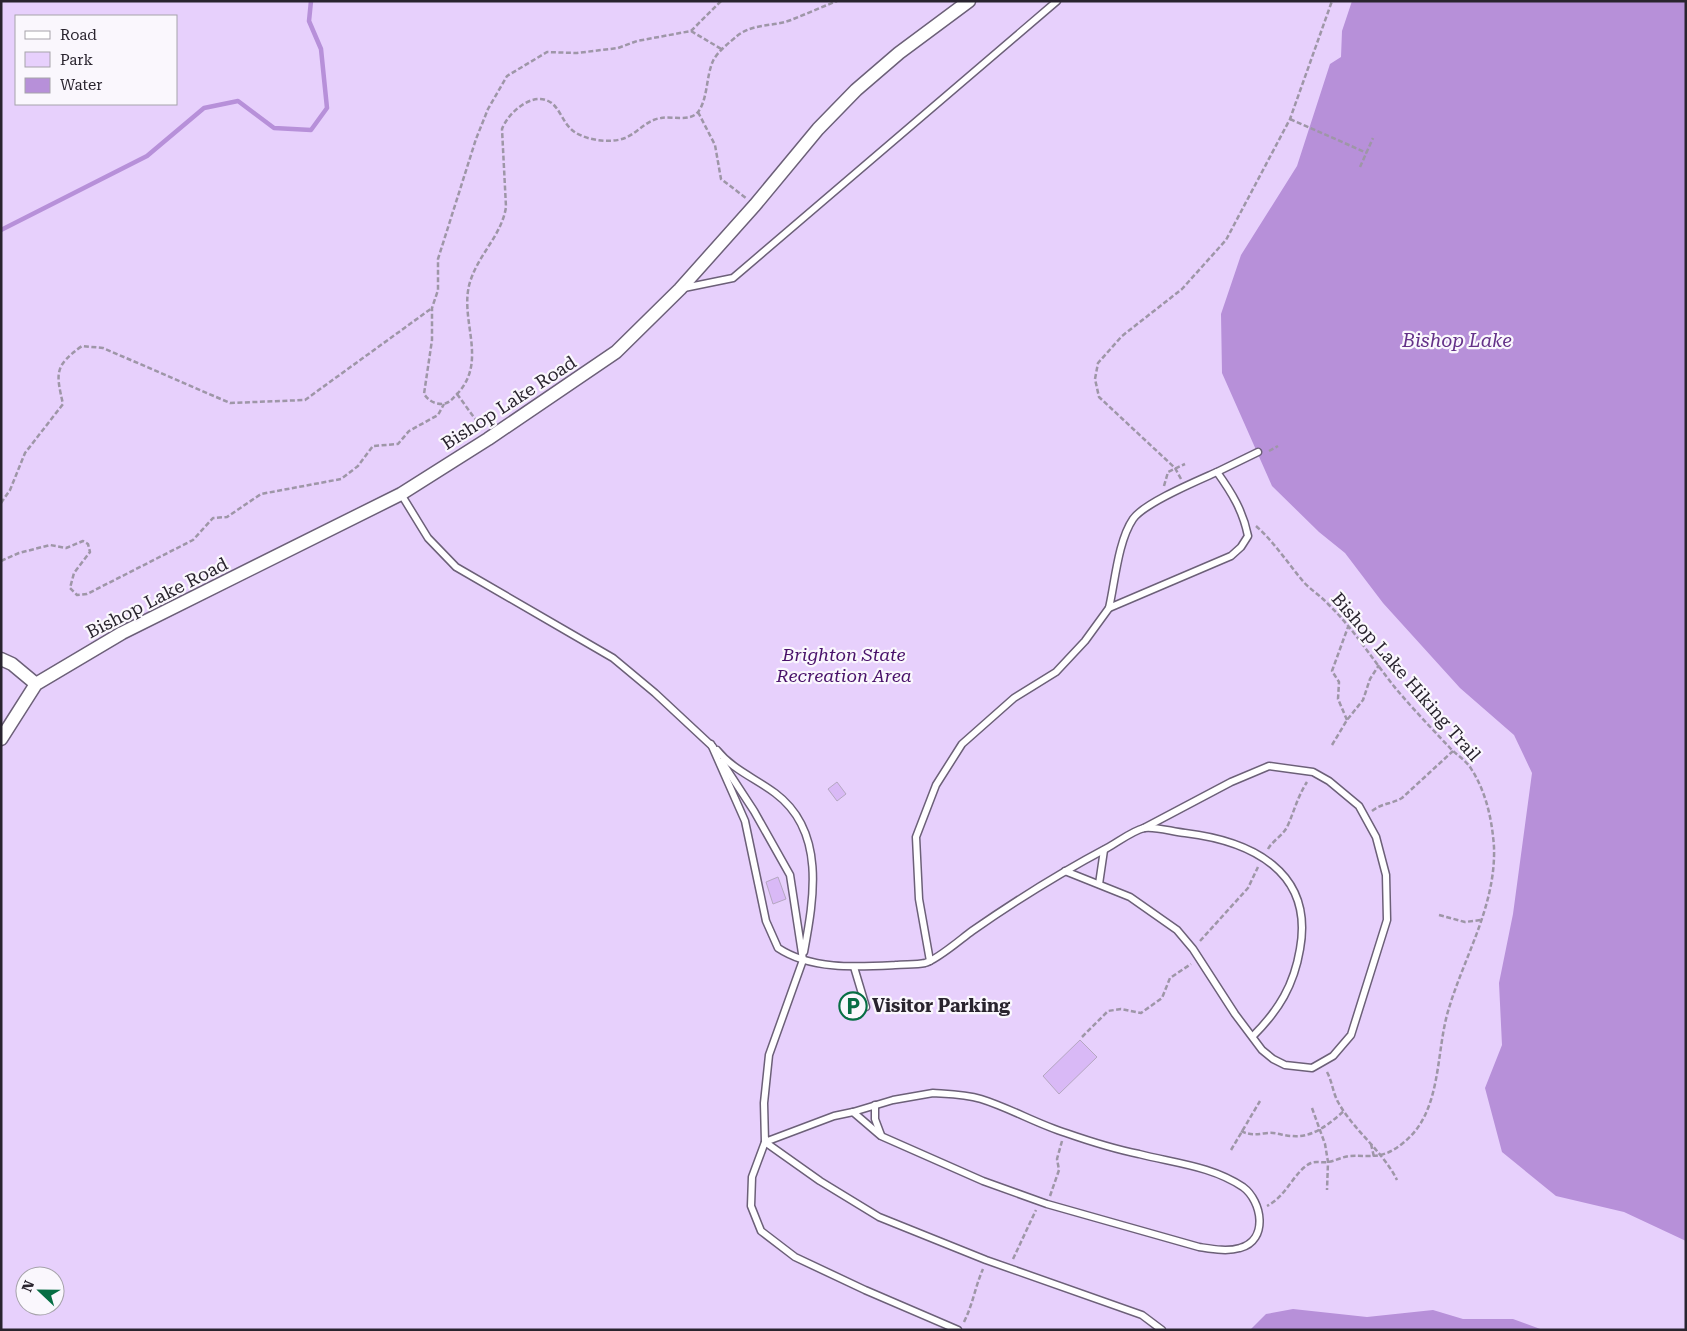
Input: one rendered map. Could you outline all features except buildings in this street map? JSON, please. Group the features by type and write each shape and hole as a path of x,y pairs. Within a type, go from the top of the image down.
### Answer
{"street":[{"name":"Bishop Lake Road","path":"1,739 36,684 122,633 401,494 488,440 616,352 680,289 755,205 818,129 856,90 899,53 968,1"},
{"path":"1,660 12,664 36,684"}],"lane":[{"path":"680,289 733,278 1058,1"},
{"path":"930,961 919,899 916,837 936,786 962,744 1014,698 1056,672 1085,641 1109,608 1126,535 1134,518 1186,486 1258,452"},
{"path":"1109,608 1231,556 1241,547 1248,536 1244,518 1234,494 1216,472"},
{"path":"401,494 428,538 456,567 613,658 711,744 737,770 785,801 794,813 810,842 814,876 810,918 803,960 769,1055 764,1102 765,1142 752,1177 751,1206 760,1231 795,1257 864,1290 959,1330"},
{"path":"711,744 754,811 790,875 803,960"},
{"path":"711,744 745,821 766,921 778,948 803,960 854,967 930,961 1010,904 1066,870 1231,782 1269,766 1313,772 1329,781 1359,806 1376,837 1386,875 1387,920 1351,1035 1324,1063 1312,1068 1285,1065 1273,1059 1262,1050 1235,1014 1177,930 1130,897 1066,870"},
{"path":"1144,828 1213,836 1264,857 1280,870 1292,885 1300,908 1303,932 1298,961 1290,987 1273,1016 1253,1036"},
{"path":"1099,884 1104,850"},
{"path":"854,967 866,1007"},
{"path":"765,1142 834,1116 875,1105 933,1093 957,1094 981,1099 1065,1133 1136,1154 1209,1170 1243,1187 1254,1198 1260,1211 1260,1223 1253,1240 1241,1248 1221,1250 1199,1247 1040,1202 983,1181 881,1136 853,1112"},
{"path":"875,1105 875,1119 881,1136"},
{"path":"765,1142 820,1181 879,1216 986,1260 1142,1316 1162,1330"}],"path":[{"path":"444,404 434,403 424,394 432,340 432,308 438,290 438,259 461,183 488,109 506,76 548,52 577,53 618,48 637,41 691,31 721,1"},
{"path":"755,205 721,179 715,146 698,112 714,59 748,29 790,21 837,1"},
{"path":"1186,486 1175,468 1098,397 1095,379 1098,363 1122,336 1182,289 1226,240 1290,119 1332,1"},
{"path":"691,31 723,50"},
{"path":"1,561 50,545 66,548 83,541 88,544 90,552 74,573 70,588 77,595 87,594 193,540 213,518 227,516 261,494 341,479 358,466 373,446 398,444 409,432 438,415 444,404 451,400 466,384 472,372 468,314 471,279 487,246 500,228 504,218 506,207 502,137 504,122 522,106 533,100 542,99 550,102 570,129 578,134 613,140 625,138 654,119 687,118 698,112"},
{"path":"1290,119 1367,153"},
{"path":"1360,167 1373,138"},
{"path":"1,503 10,490 25,453 64,404 57,378 65,358 82,346 103,348 230,403 304,400 432,308"},
{"path":"457,394 488,440"},
{"path":"1164,489 1165,476 1175,468 1185,464"},
{"name":"Bishop Lake Hiking Trail","path":"1244,518 1266,535 1294,567 1302,580 1328,603 1397,690 1453,751 1470,766 1487,799 1494,847 1493,872 1482,920 1449,1007 1441,1036 1437,1077 1425,1116 1404,1142 1383,1156 1348,1156 1328,1162 1312,1162 1300,1171 1280,1198 1260,1211"},
{"path":"1347,720 1338,699 1339,682 1332,671 1348,626"},
{"path":"1332,745 1347,720 1363,700 1370,679 1379,665"},
{"path":"1364,817 1383,803 1393,803 1402,798 1453,751"},
{"path":"1439,915 1465,922 1482,920"},
{"path":"1082,1037 1108,1011 1121,1009 1141,1013 1162,998 1170,978 1198,960"},
{"path":"1324,1063 1337,1100 1371,1144 1383,1156 1397,1180"},
{"path":"1231,1150 1242,1131 1248,1126 1260,1102"},
{"path":"1312,1108 1321,1130 1328,1162 1327,1190"},
{"path":"1242,1131 1249,1135 1270,1132 1294,1136 1321,1130 1344,1111"},
{"path":"1047,1204 1059,1170 1057,1159 1065,1133"},
{"path":"1371,1144 1374,1157"},
{"path":"1010,1268 1040,1202"},
{"path":"959,1330 974,1301 974,1291 986,1260"}],"green space":[{"name":"Brighton State Recreation Area","path":"1,1 1686,1 1686,1330 1,1330"}],"water":[{"name":"Bishop Lake","path":"1352,1 1686,1 1686,1241 1624,1212 1556,1196 1502,1152 1485,1088 1502,1045 1499,983 1513,914 1532,773 1514,735 1460,688 1383,603 1345,553 1319,532 1272,486 1222,373 1221,314 1241,255 1297,166 1330,64 1341,57 1342,31"},
{"path":"1293,1309 1367,1317 1433,1310 1463,1319 1513,1319 1543,1330 1250,1330 1266,1314"}],"waterway":[{"path":"1,230 147,156 204,108 238,101 274,128 311,130 327,108 321,49 309,21 311,1"}],"place":[{"name":"Visitor Parking","path":"853,1006"}]}
